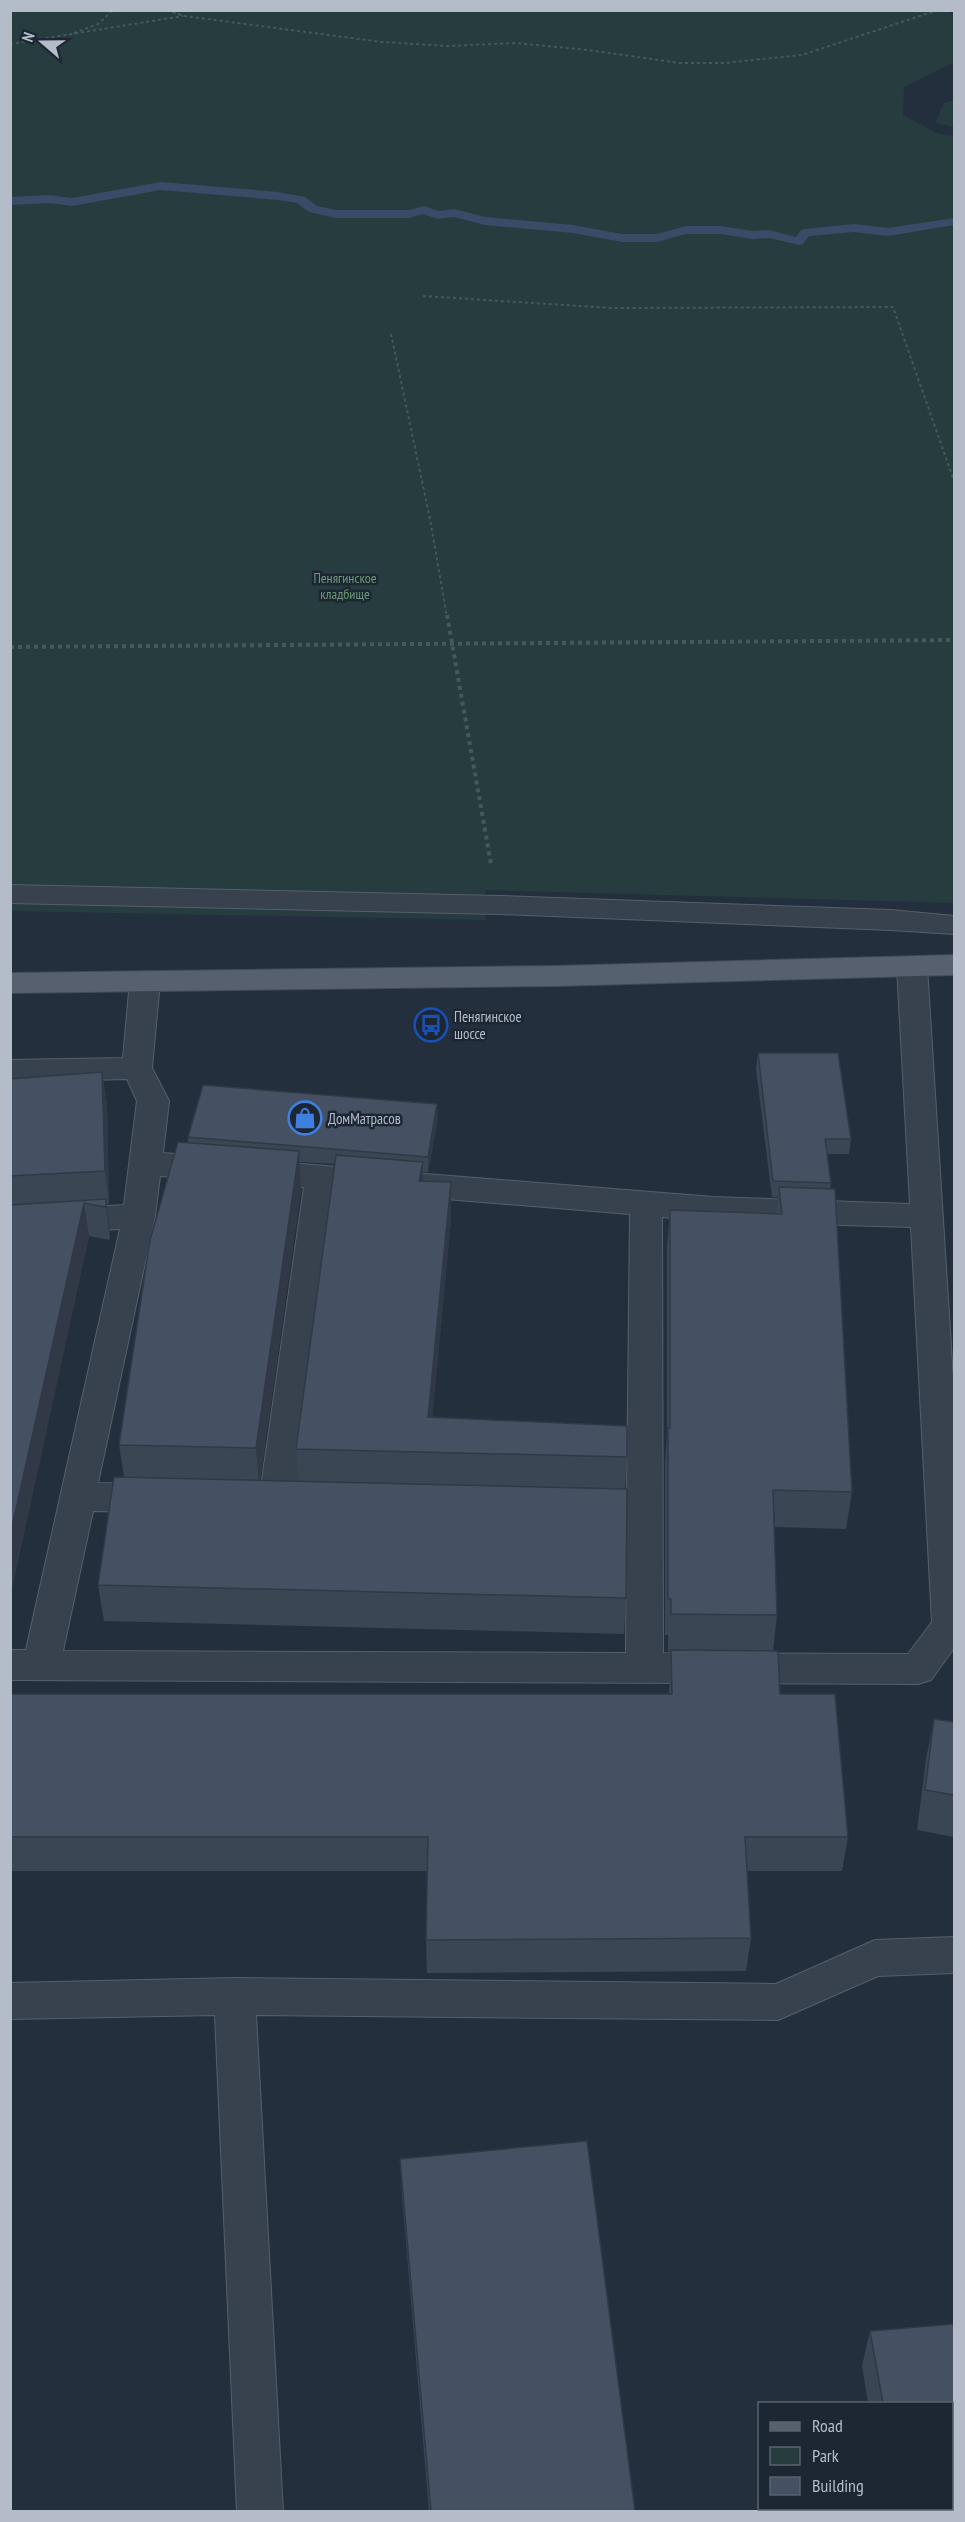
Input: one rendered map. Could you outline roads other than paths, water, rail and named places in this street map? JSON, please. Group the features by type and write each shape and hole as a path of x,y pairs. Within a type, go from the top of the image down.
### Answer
{"main road":[{"path":"10,982 556,976 954,965"}],"lane":[{"path":"10,894 500,905 891,920 954,925"},
{"path":"145,981 137,1068 153,1101 139,1216 77,1497 26,1666 918,1669 951,1625 912,967"},
{"path":"10,1071 137,1068"},
{"path":"145,1162 713,1209 927,1216"},
{"path":"277,1501 322,1177"},
{"path":"644,1669 646,1203"},
{"path":"10,1224 139,1216"},
{"path":"77,1497 183,1499"},
{"path":"242,1500 312,1502"},
{"path":"549,1508 644,1510"},
{"path":"10,2001 235,1996 778,2002 875,1958 954,1955"},
{"path":"235,1996 260,2511"}],"waterway":[{"path":"10,201 49,199 72,202 161,186 278,196 301,200 313,209 336,214 409,214 424,210 438,215 454,213 485,221 573,229 622,238 657,238 686,230 721,230 752,235 769,234 799,241 805,233 854,228 888,232 954,222"}],"place":[{"name":"Пенягинское шоссе","path":"431,1025"},
{"name":"ДомМатрасов","path":"305,1118"}],"park label":[{"name":"Пенягинское кладбище","path":"345,586"}]}
